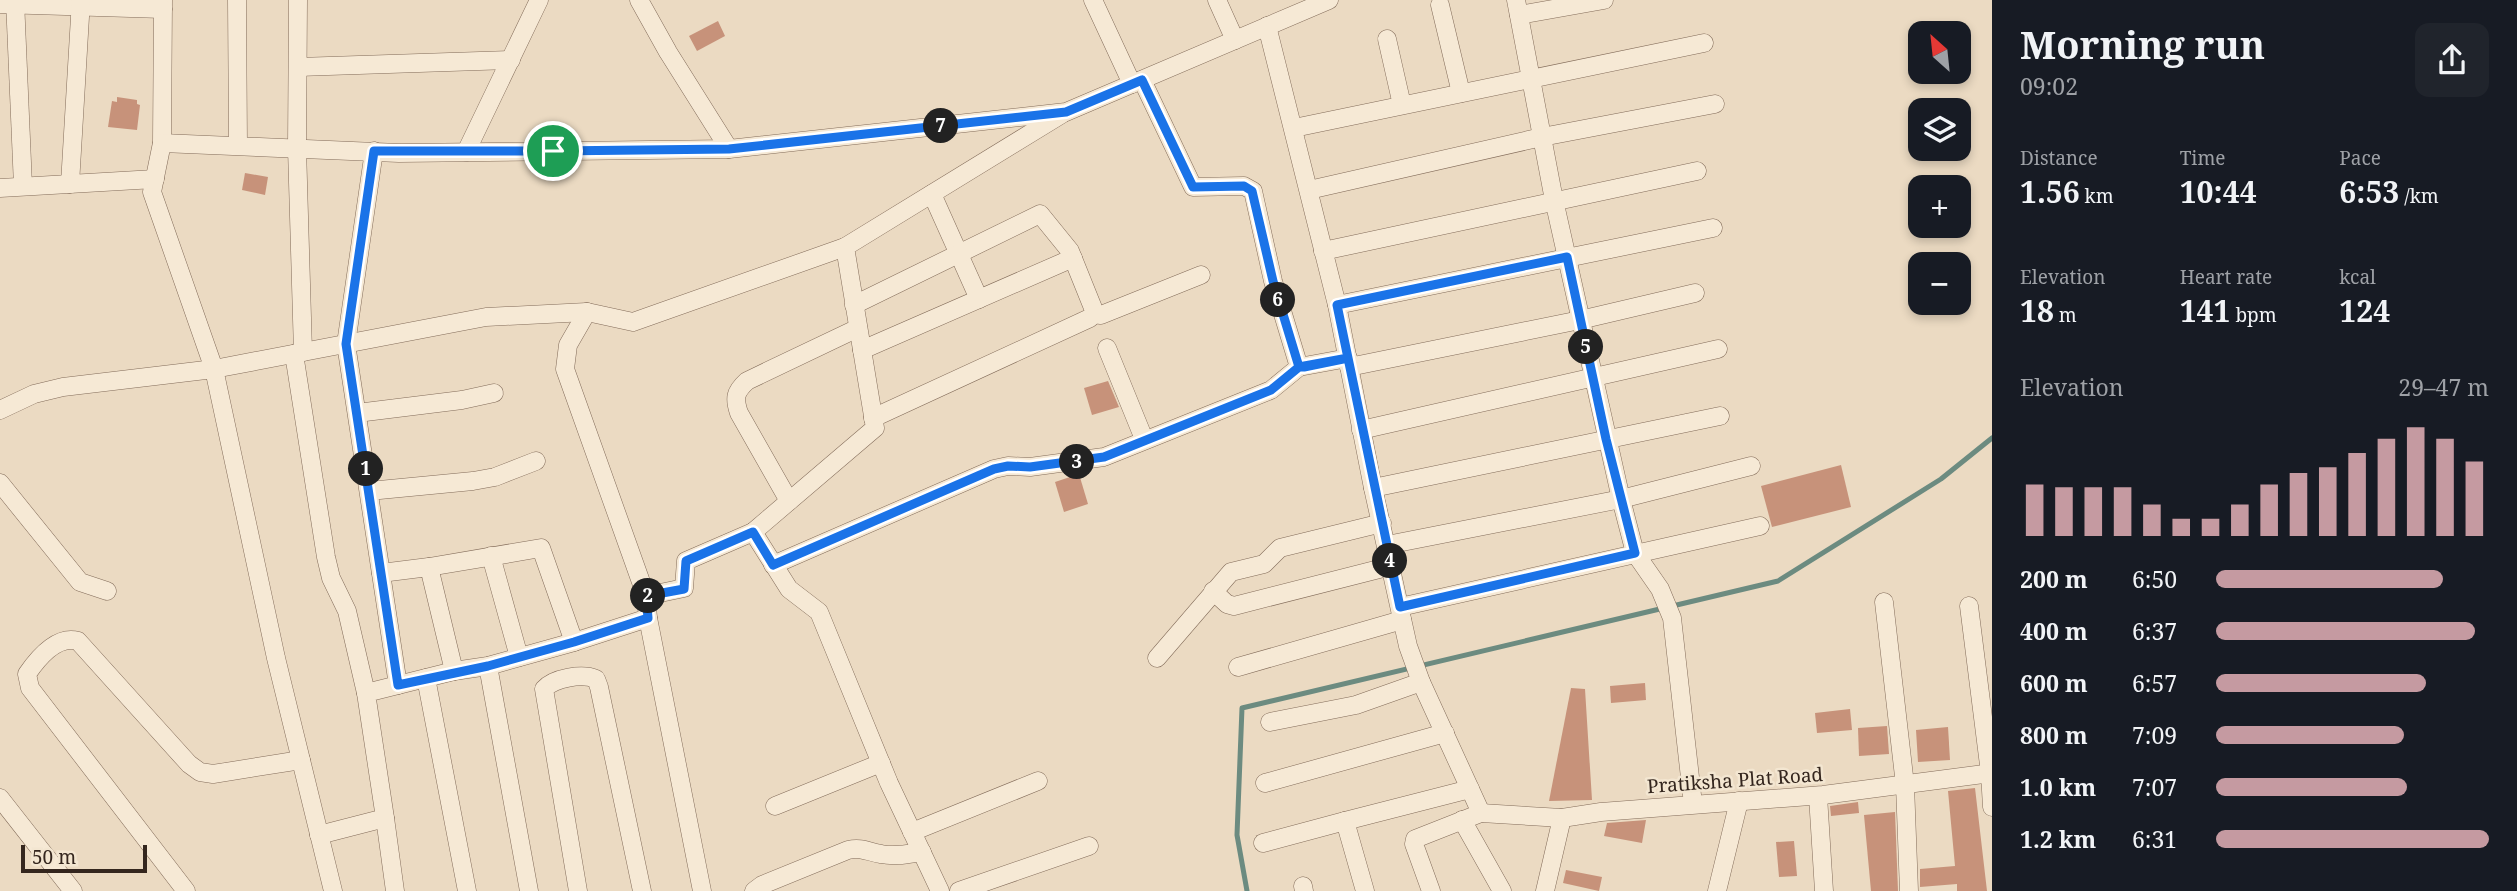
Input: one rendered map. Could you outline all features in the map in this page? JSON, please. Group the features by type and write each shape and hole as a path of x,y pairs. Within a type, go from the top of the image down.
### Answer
{"street":[{"path":"237,0 237,145"},
{"path":"298,0 298,353 323,547 331,578 347,611 366,693 395,891"},
{"path":"466,152 539,0"},
{"path":"639,0 729,149"},
{"path":"1093,0 1193,187 1244,186 1252,191 1273,281 1299,367"},
{"path":"1217,0 1235,40"},
{"path":"1281,0 1288,18"},
{"path":"0,410 26,397 63,387 214,369 486,317 587,312 633,322 845,247 1066,112 1329,0"},
{"path":"1604,0 1518,7 1554,200 1621,499 1635,553 1660,589 1672,618 1693,804"},
{"path":"23,186 10,3 163,5 162,143 152,192 214,369 330,890"},
{"path":"70,184 81,3"},
{"path":"1440,5 1461,93"},
{"path":"1267,26 1337,305 1408,646 1419,677 1481,813 1415,839 1414,844 1432,891"},
{"path":"1387,39 1402,105"},
{"path":"1294,128 1704,43"},
{"path":"298,67 511,60"},
{"path":"1308,190 1542,137 1715,104"},
{"path":"162,143 466,152 729,149 1066,112"},
{"path":"374,151 346,344 398,685"},
{"path":"1323,251 1698,171"},
{"path":"0,188 155,179"},
{"path":"932,194 979,299"},
{"path":"854,305 1040,214 1073,258 1094,314"},
{"path":"1337,305 1713,228"},
{"path":"646,596 684,589 686,561 753,532 874,428 845,247"},
{"path":"862,350 1073,258"},
{"path":"1094,314 1101,315 1201,275"},
{"path":"773,565 994,469 1095,459 1271,390 1299,367 1348,362 1580,320 1695,293"},
{"path":"587,312 568,345 565,369 646,596 648,618 702,891"},
{"path":"873,418 1094,314"},
{"path":"789,501 739,413 735,402 736,392 747,381 858,328"},
{"path":"1107,348 1144,439"},
{"path":"1362,430 1718,349"},
{"path":"357,413 462,400 494,393"},
{"path":"0,398 26,397"},
{"path":"1373,488 1720,416"},
{"path":"369,491 473,481 495,477 536,461"},
{"path":"1387,545 1621,499 1751,466"},
{"path":"0,483 80,582 107,591"},
{"path":"1157,658 1231,572 1264,564 1280,548 1382,523"},
{"path":"1238,667 1401,613 1635,553 1759,526"},
{"path":"753,532 789,589 819,612 881,764 940,891"},
{"path":"382,573 541,548 574,642"},
{"path":"491,556 519,657"},
{"path":"1213,591 1227,604 1234,606 1391,566"},
{"path":"429,567 454,671"},
{"path":"1884,602 1905,785 1909,891"},
{"path":"1969,606 1991,773 1992,807"},
{"path":"366,693 454,671 488,666 648,618"},
{"path":"186,891 30,688 27,674 33,665 60,642 71,639 78,641 189,764 200,772 213,774 301,760"},
{"path":"488,666 529,891"},
{"path":"578,891 544,689 550,682 587,676 596,679 642,891"},
{"path":"1270,722 1350,707 1419,677"},
{"path":"426,678 467,891"},
{"path":"1265,783 1445,733"},
{"path":"775,806 881,764"},
{"name":"Pratiksha Plat Road","path":"1481,813 1562,818 1693,804 1818,796 1991,773"},
{"path":"912,832 1038,781"},
{"path":"1263,843 1470,789"},
{"path":"1818,796 1824,891"},
{"path":"0,797 73,891"},
{"path":"1717,891 1740,801"},
{"path":"319,835 385,818"},
{"path":"1545,891 1562,818"},
{"path":"1462,820 1502,891"},
{"path":"1345,821 1366,891"},
{"path":"959,891 1089,846"},
{"path":"754,891 762,885 848,850 861,848 897,856 922,852"}],"building":[{"path":"718,21 725,36 697,51 689,36"},
{"path":"117,97 137,100 140,105 137,130 108,127 112,101 117,102"},
{"path":"245,173 268,177 265,195 242,190"},
{"path":"1108,381 1119,407 1092,415 1084,388"},
{"path":"1841,465 1851,507 1772,527 1761,486"},
{"path":"1079,474 1088,504 1064,512 1055,482"},
{"path":"1645,683 1646,700 1611,703 1610,686"},
{"path":"1571,688 1585,689 1592,800 1549,801"},
{"path":"1850,709 1852,730 1817,733 1815,713"},
{"path":"1887,726 1889,754 1859,756 1858,728"},
{"path":"1948,727 1950,760 1918,762 1916,730"},
{"path":"1975,788 1987,891 1957,891 1957,884 1920,887 1920,869 1955,866 1948,791"},
{"path":"1858,802 1859,813 1831,816 1830,806"},
{"path":"1895,812 1898,891 1871,891 1864,815"},
{"path":"1646,820 1642,843 1604,836 1607,823"},
{"path":"1794,841 1797,876 1779,877 1776,842"},
{"path":"1566,870 1602,877 1599,891 1563,883"}],"waterway":[{"path":"1247,891 1237,835 1242,708 1778,581 1941,479 1992,438"}],"route":[{"path":"553,151 374,151 346,344 398,685 454,671 488,666 648,618 646,596 684,589 686,561 753,532 773,565 994,469 1104,457 1271,390 1299,367 1348,358 1373,488 1400,607 1635,553 1606,439 1567,257 1337,305 1348,358 1304,367 1299,367 1273,281 1252,191 1244,186 1193,187 1142,80 1066,112 729,149 553,151"}]}
